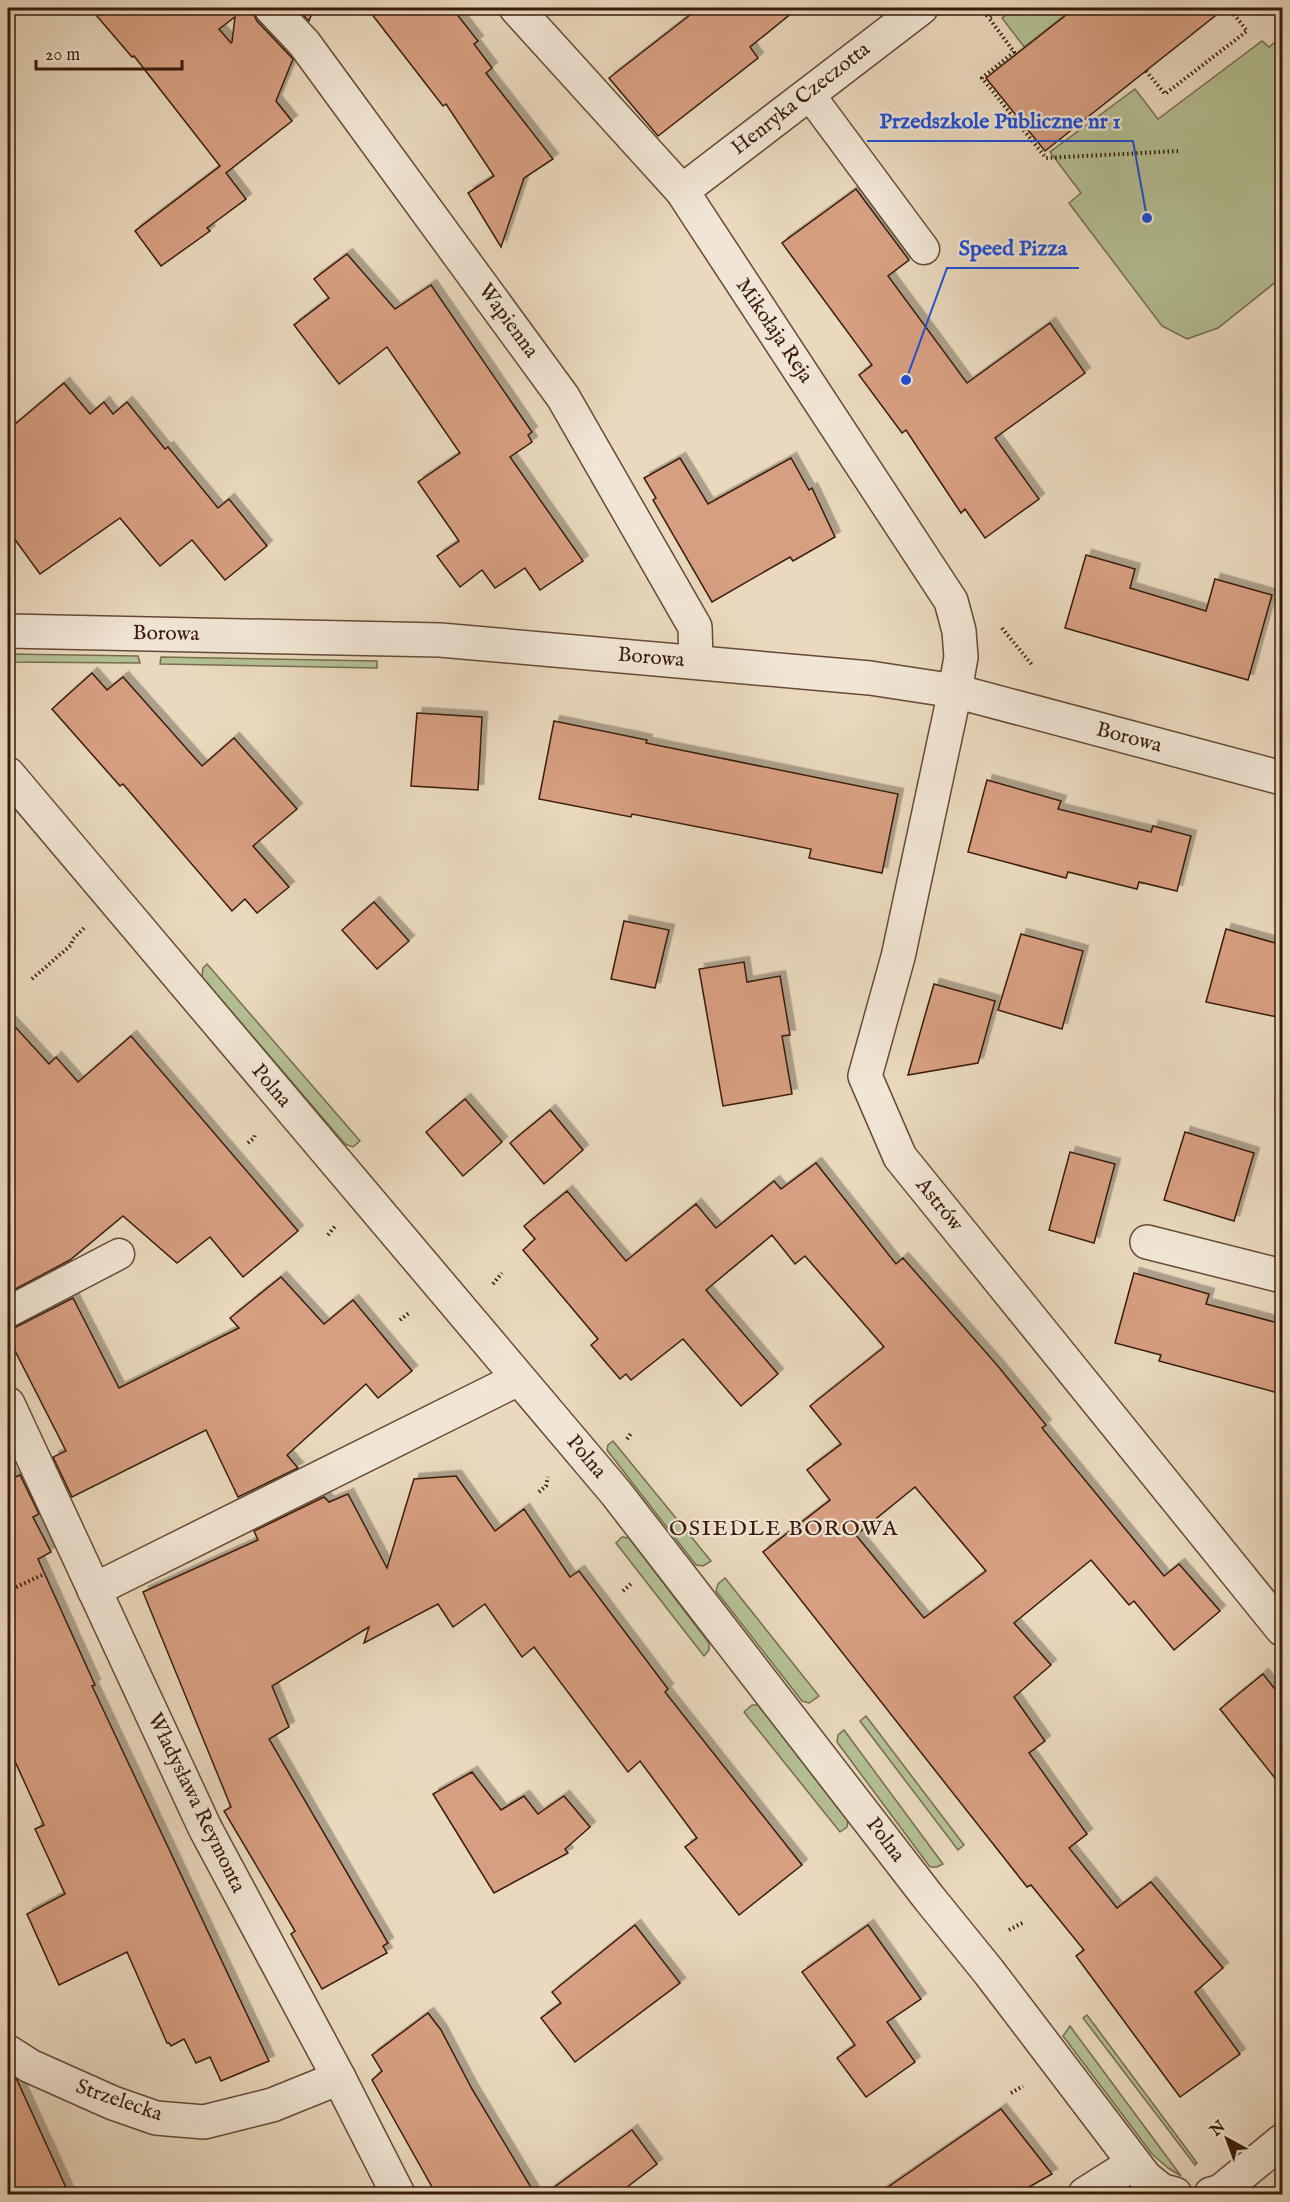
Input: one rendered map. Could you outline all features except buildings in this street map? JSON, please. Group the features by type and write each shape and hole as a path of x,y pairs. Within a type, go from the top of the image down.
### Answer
{"street":[{"name":"Wapienna","path":"271,8 304,43 563,397 695,627 696,662"},
{"name":"Mikołaja Reja","path":"516,8 682,191 951,601 959,631 961,657 955,691"},
{"name":"Henryka Czeczotta","path":"682,191 921,8"},
{"name":"Borowa","path":"8,632 440,640 870,678 955,691 1282,778"},
{"name":"Astrów","path":"955,691 898,957 865,1077 900,1157 1282,1629"},
{"name":"Polna","path":"8,774 610,1486 1145,2177 1161,2190 1175,2194"},
{"path":"1147,1242 1282,1276"},
{"path":"94,1590 518,1379"},
{"name":"Władysława Reymonta","path":"8,1404 78,1559 205,1828 339,2078 398,2194"},
{"name":"Strzelecka","path":"15,2065 156,2118 204,2122 272,2105 339,2078"},
{"path":"1219,2193 1282,2141"},
{"path":"1085,2194 1134,2163"}],"lane":[{"path":"808,94 924,249"},
{"path":"8,1312 119,1254"}],"path":[{"path":"981,8 1014,52 982,78 1046,158 1179,151"},
{"path":"988,18 1002,8"},
{"path":"1146,71 1165,94 1247,31 1229,8"},
{"path":"77,921 90,936"},
{"path":"32,978 71,945 73,939 84,928"},
{"path":"248,1143 254,1138 256,1130 261,1136"},
{"path":"331,1218 344,1233"},
{"path":"328,1235 337,1225"},
{"path":"493,1285 502,1273"},
{"path":"403,1303 417,1320"},
{"path":"400,1320 410,1312"},
{"path":"541,1468 554,1484"},
{"path":"539,1492 546,1486 548,1476"},
{"path":"623,1591 634,1582 628,1574"},
{"path":"1006,1931 1024,1922"},
{"path":"1011,2093 1027,2085 1021,2077"}],"green space":[{"path":"1016,8 1075,8 1025,48 1002,18"},
{"path":"1282,36 1282,277 1218,328 1187,339 1162,326 1069,203 1081,193 1050,152 1135,89 1158,119 1262,41 1269,47"},
{"path":"8,654 138,656 140,663 8,662"},
{"path":"161,657 377,661 377,668 160,664"},
{"path":"207,964 360,1141 353,1147 345,1144 202,977 203,968"},
{"path":"613,1441 711,1561 703,1566 696,1565 607,1450 608,1445"},
{"path":"622,1537 629,1538 709,1643 709,1650 704,1656 616,1543"},
{"path":"725,1578 819,1696 809,1703 802,1701 716,1591 718,1584"},
{"path":"752,1705 758,1705 848,1821 847,1827 840,1832 744,1712"},
{"path":"866,1716 964,1845 958,1850 860,1721"},
{"path":"844,1730 943,1864 930,1867 837,1742 838,1735"},
{"path":"1087,2015 1197,2163 1195,2165 1083,2018"},
{"path":"1070,2026 1181,2176 1152,2154 1063,2036"}],"place":[{"name":"Przedszkole Publiczne nr 1","path":"1147,218"},
{"name":"Speed Pizza","path":"906,380"}],"district":[{"name":"OSIEDLE BOROWA","path":"784,1529"}]}
